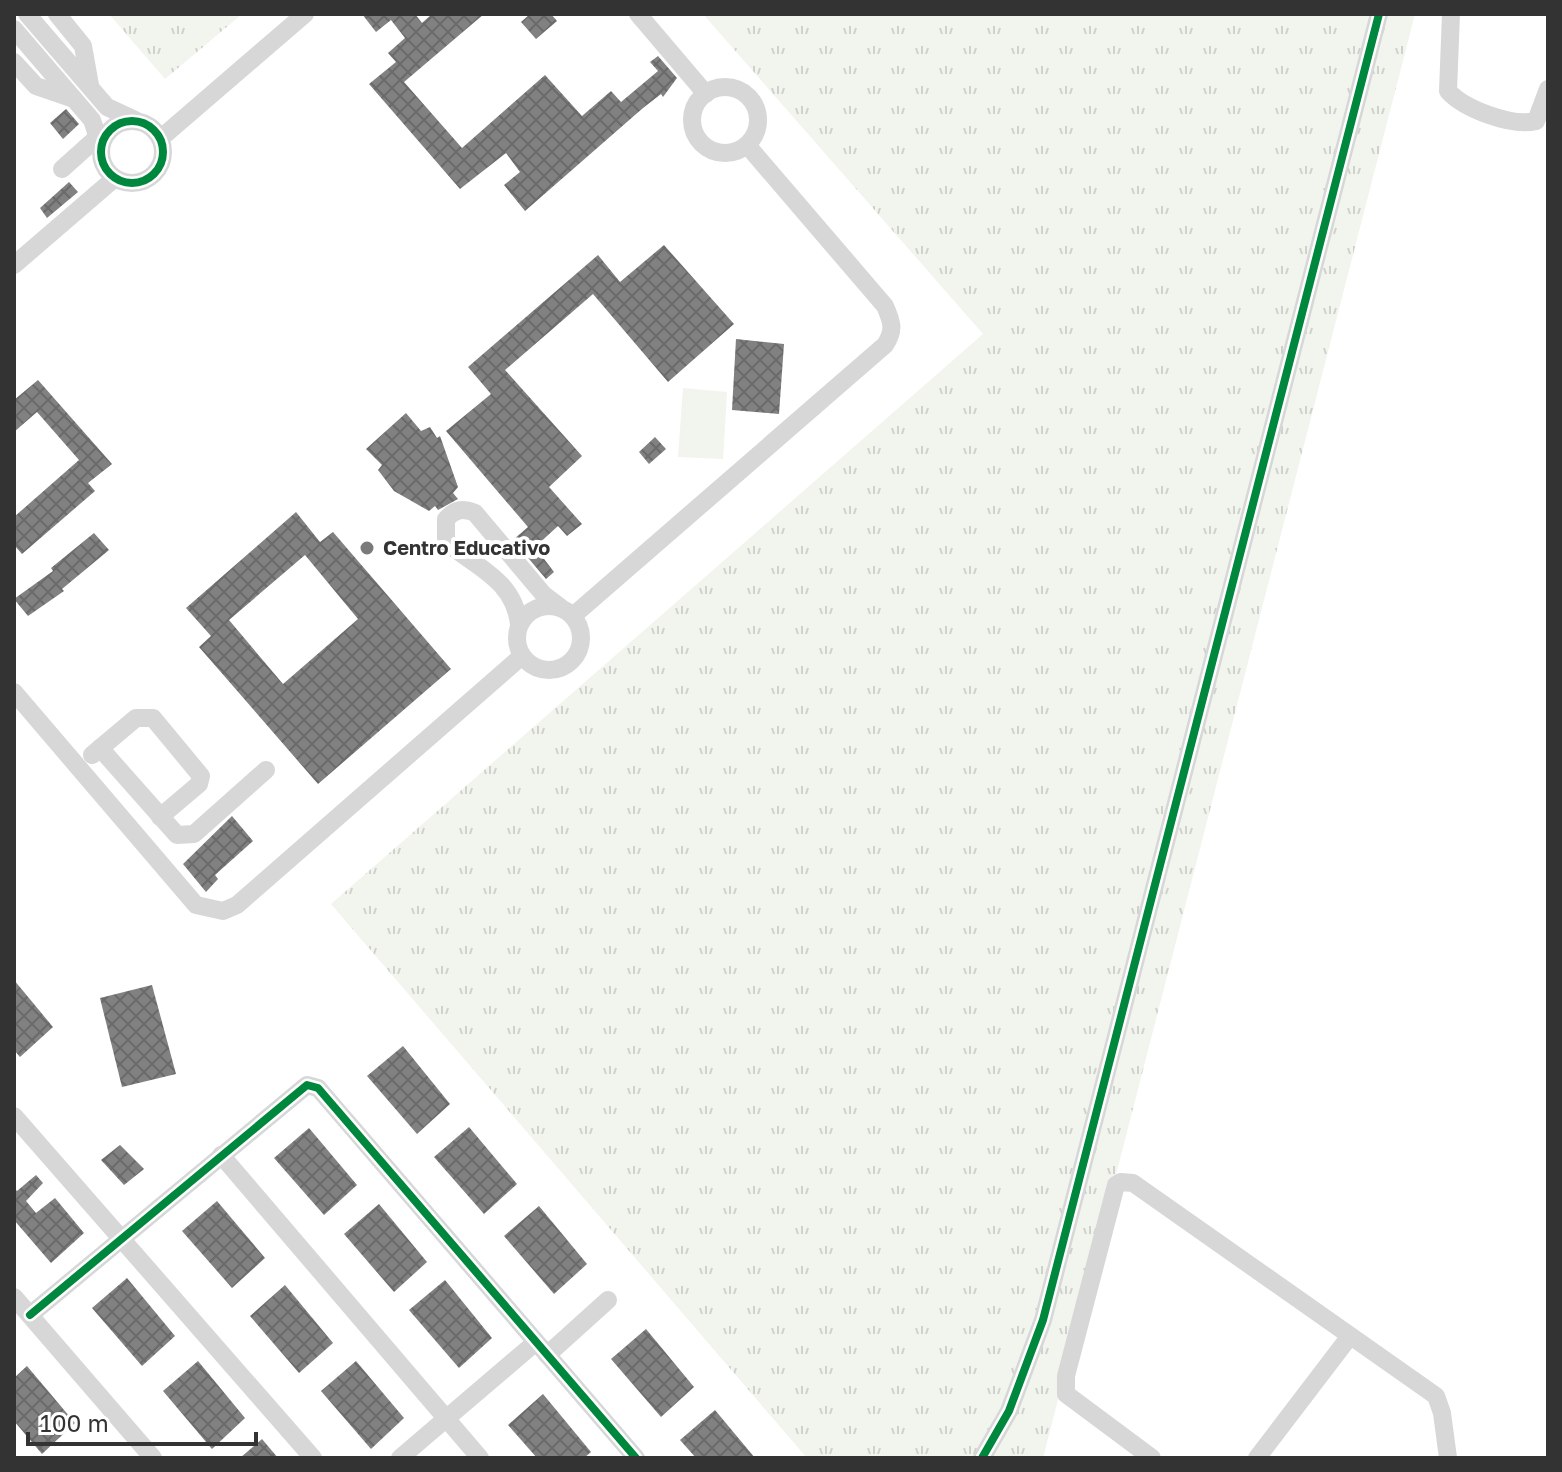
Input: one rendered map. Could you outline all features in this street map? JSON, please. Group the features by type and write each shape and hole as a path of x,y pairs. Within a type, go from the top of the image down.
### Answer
{"street":[{"path":"14,29 78,103 100,144 108,172 115,178 134,183 152,176 163,160 161,138 155,130 114,112 27,14"},
{"path":"57,14 83,46 93,90"},
{"path":"161,138 305,14"},
{"path":"638,14 706,94"},
{"path":"982,1458 1013,1401 1043,1320 1379,14"},
{"path":"1451,14 1448,91 1457,100 1522,124 1536,121 1548,89"},
{"path":"14,62 36,86 67,95 78,103"},
{"path":"727,87 738,90 754,104 758,126 747,145 728,153 707,148 700,141 694,132 693,111 706,94 727,87"},
{"path":"62,169 100,144 114,126 135,120"},
{"path":"567,611 885,345 892,334 892,322 885,306 747,145"},
{"path":"14,265 115,178"},
{"path":"465,509 475,513 544,595 567,611 582,631 580,649 570,663 553,670 536,668 522,656 516,641 519,625 517,609 485,567 446,542 446,519 455,511 465,509"},
{"path":"519,625 529,612 543,605 567,611"},
{"path":"14,692 196,905 223,911 237,905 522,656"},
{"path":"78,767 136,718 153,718 197,766 201,776 199,784 160,817"},
{"path":"100,748 177,835 194,834 266,770"},
{"path":"30,1315 307,1085 318,1088 636,1458"},
{"path":"14,1116 313,1458"},
{"path":"14,1133 25,1132 33,1138"},
{"path":"221,1155 480,1458"},
{"path":"1152,1458 1066,1394 1066,1376 1116,1185 1121,1182 1133,1183 1436,1396 1442,1413 1448,1458"},
{"path":"14,1297 153,1458"},
{"path":"400,1458 446,1419 608,1300"},
{"path":"1257,1458 1350,1336"}],"green space":[{"path":"109,14 242,14 165,79"},
{"path":"703,14 1415,14 1043,1458 807,1458 331,904 983,334"},
{"path":"683,388 727,392 723,459 678,457"}],"building":[{"path":"362,14 415,14 422,23 432,14 484,14 404,82 462,148 545,75 582,116 611,91 621,102 658,71 650,62 658,56 677,78 663,97 661,94 643,108 525,211 504,185 520,172 506,153 460,189 369,84 396,62 388,53 405,38 391,20 376,32"},
{"path":"530,14 551,14 557,21 536,39 521,22"},
{"path":"66,109 79,124 63,139 50,123"},
{"path":"69,182 78,192 47,218 40,208"},
{"path":"664,245 734,324 668,382 593,294 505,370 582,456 549,487 582,524 567,536 558,526 535,547 554,572 546,579 513,540 528,527 446,431 491,394 468,367 598,255 620,282"},
{"path":"736,339 784,344 779,414 732,410"},
{"path":"38,380 112,464 88,483 95,491 22,554 14,545 14,517 79,460 37,412 14,432 14,400"},
{"path":"406,413 421,431 430,427 437,438 440,436 458,487 453,493 458,499 438,510 435,506 429,511 394,491 378,470 382,465 366,449"},
{"path":"655,437 666,449 649,464 639,452"},
{"path":"296,512 320,542 333,532 451,669 318,784 199,647 211,636 186,608","holes":["305,555 358,619 283,684 229,620"]},
{"path":"94,533 109,550 62,589 64,591 28,616 14,599 53,571 51,568"},
{"path":"232,816 253,841 215,875 218,879 206,892 183,864"},
{"path":"14,980 53,1027 20,1057 14,1050"},
{"path":"152,985 176,1074 122,1087 100,998"},
{"path":"403,1046 450,1104 417,1134 367,1076"},
{"path":"469,1127 517,1184 484,1214 434,1157"},
{"path":"309,1128 357,1185 324,1215 274,1158"},
{"path":"120,1145 144,1169 124,1185 101,1160"},
{"path":"36,1175 43,1183 26,1201 36,1213 55,1198 84,1233 51,1263 14,1220 14,1188 17,1191"},
{"path":"217,1201 265,1258 232,1288 182,1231"},
{"path":"379,1204 427,1262 394,1292 344,1234"},
{"path":"539,1206 587,1264 554,1294 504,1236"},
{"path":"127,1278 175,1336 142,1366 92,1308"},
{"path":"445,1280 492,1338 459,1368 409,1310"},
{"path":"285,1285 333,1343 299,1373 250,1316"},
{"path":"646,1329 694,1387 661,1417 611,1359"},
{"path":"198,1361 245,1418 212,1449 163,1391"},
{"path":"356,1361 404,1418 371,1449 321,1391"},
{"path":"27,1366 75,1423 42,1454 14,1421 14,1378"},
{"path":"543,1394 591,1452 584,1458 537,1458 508,1425"},
{"path":"715,1410 755,1458 696,1458 680,1440"},
{"path":"262,1439 278,1458 240,1458"}],"cycle path":[{"path":"982,1458 1009,1411 1043,1320 1379,14"},
{"path":"126,121 138,121 154,130 161,140 163,152 161,164 154,174 138,183 126,183 106,169 101,158 101,146 115,126 126,121"},
{"path":"30,1315 307,1085 318,1088 636,1458"}],"place":[{"name":"Centro Educativo","path":"367,548"}]}
